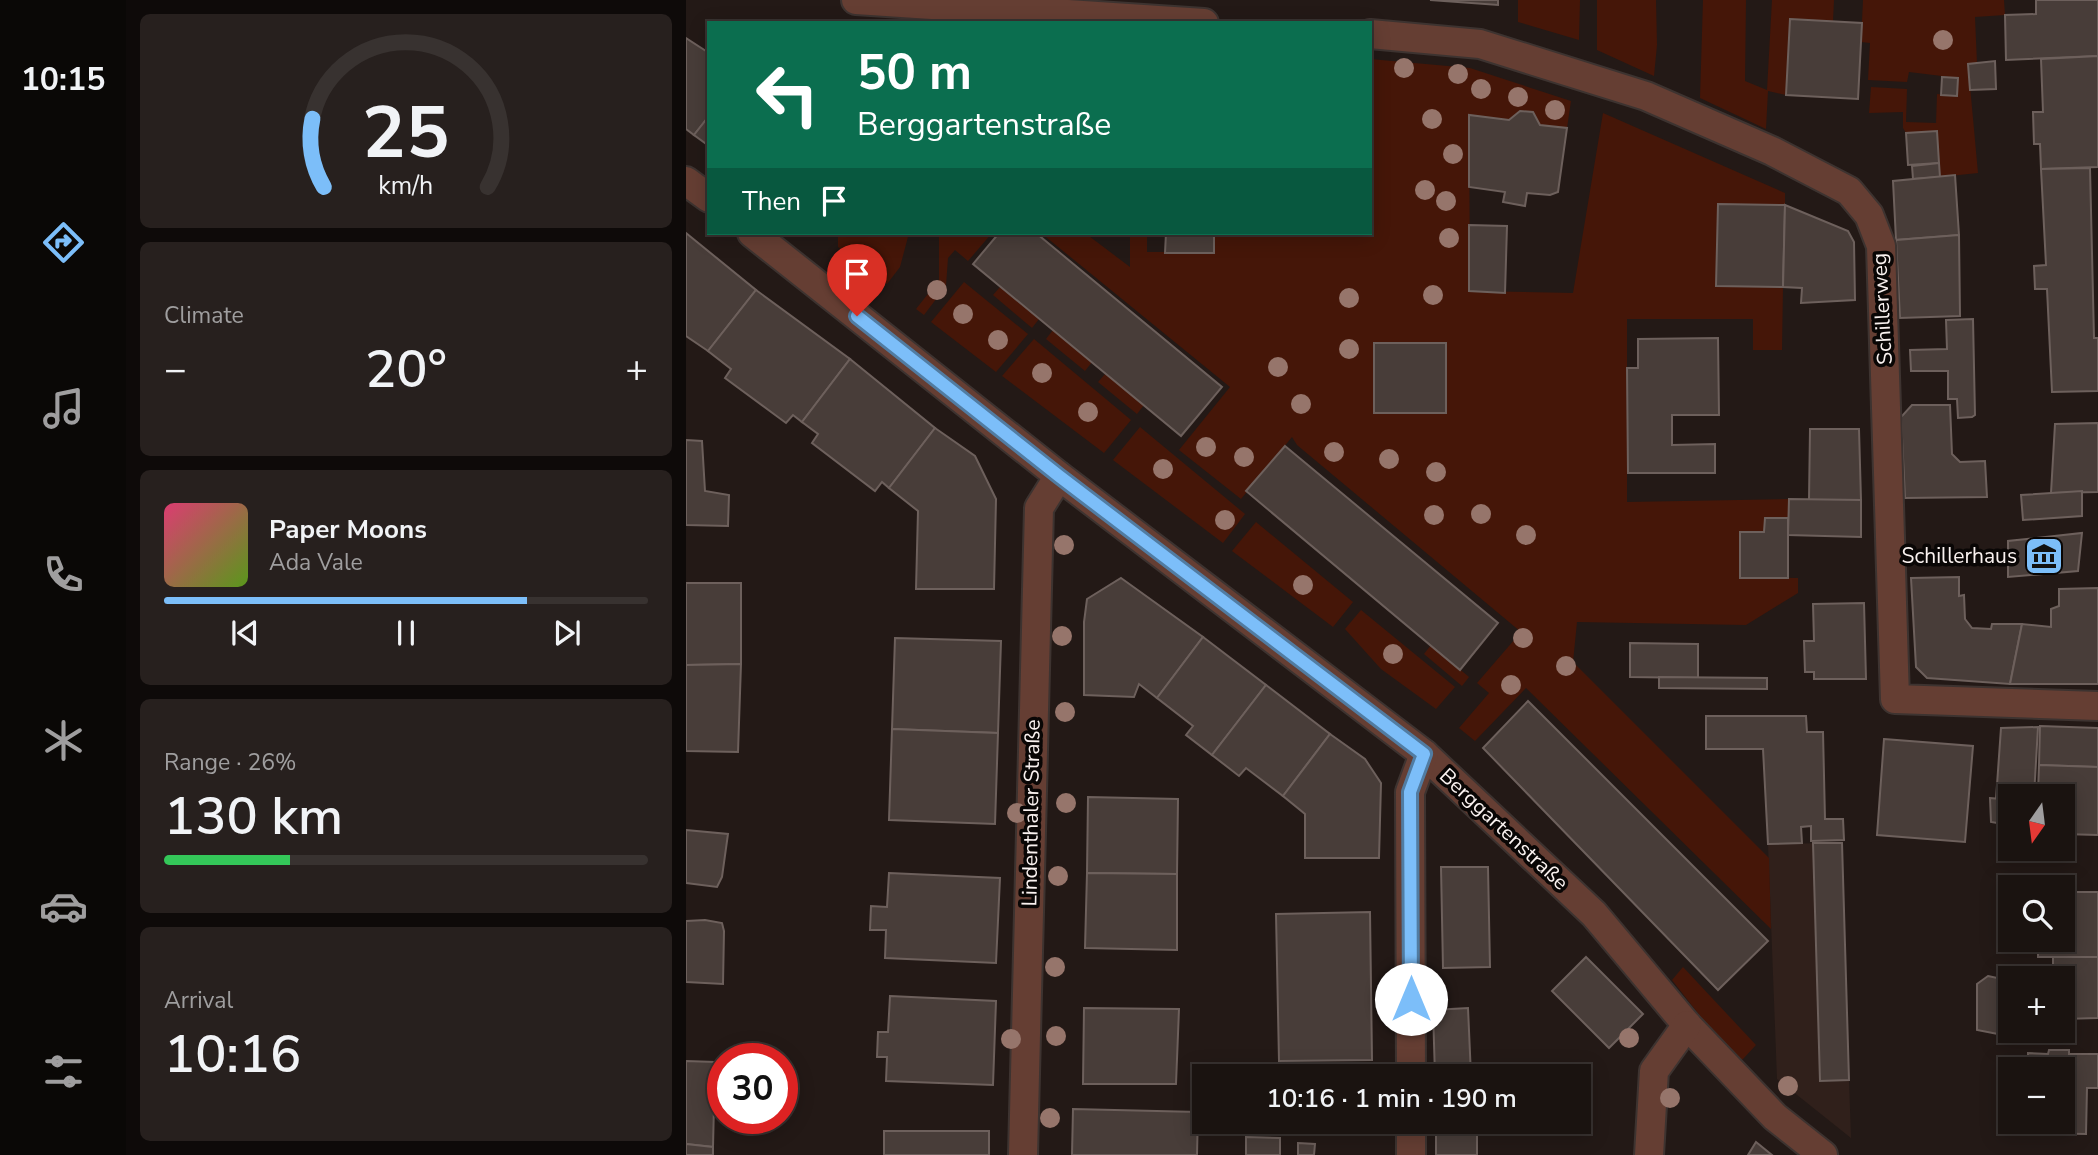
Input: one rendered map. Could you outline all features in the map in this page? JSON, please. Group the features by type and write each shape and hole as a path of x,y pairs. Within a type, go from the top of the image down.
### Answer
{"street":[{"path":"856,0 1174,21"},
{"name":"Schillerweg","path":"1372,34 1480,44 1646,96 1772,151 1849,191 1869,215 1881,246 1895,699 2098,706"},
{"path":"686,180 707,196"},
{"name":"Berggartenstraße","path":"755,235 1059,476 1424,754 1594,914 1687,1025 1775,1116 1823,1155"},
{"name":"Lindenthaler Straße","path":"1023,1155 1040,509 1059,476"},
{"path":"1411,1064 1410,792 1424,754"},
{"path":"1649,1155 1654,1070 1687,1025"},
{"path":"1411,1134 1411,1155"}],"shaded area":[{"path":"1518,0 1580,0 1579,40 1518,22"},
{"path":"1597,0 1656,0 1657,45 1654,76 1597,50"},
{"path":"1703,0 1746,0 1745,81 1767,90 1772,0 1834,0 1833,21 1790,19 1786,95 1768,91 1766,129 1700,98"},
{"path":"1863,0 2004,0 2005,15 1975,17 1977,63 1968,64 1978,173 1940,177 1936,131 1906,133 1903,128 1903,112 1869,113 1871,87 1907,89 1906,122 1936,123 1937,94 1957,96 1958,78 1909,72 1907,82 1868,80 1870,43 1861,42"},
{"path":"1372,59 1470,68 1571,101 1567,128 1540,125 1532,112 1520,111 1509,120 1469,115 1470,291 1573,293 1603,113 1785,193 1785,205 1718,204 1716,285 1783,287 1782,350 1753,350 1753,319 1627,319 1627,502 1789,499 1788,518 1765,518 1764,532 1741,533 1740,577 1798,578 1798,593 1746,625 1577,622 1573,662 1769,858 1771,929 1526,688 1475,741 1459,728 1489,693 1477,683 1521,632 1297,445 1292,437 1241,499 1179,450 1230,387 1043,235 1088,235 1130,267 1130,235 1147,235 1147,252 1214,252 1214,235 1372,235"},
{"path":"838,235 908,235 900,267 887,284 838,247"},
{"path":"939,235 990,235 968,261 955,250 948,258 946,286 924,315 916,309 939,280"},
{"path":"964,282 1028,334 996,372 931,322"},
{"path":"1000,287 1039,319 1032,328 993,295"},
{"path":"1053,330 1092,362 1085,371 1046,339"},
{"path":"1034,339 1131,420 1104,453 1002,376"},
{"path":"1106,373 1144,405 1137,414 1098,382"},
{"path":"1140,427 1245,514 1223,543 1113,460"},
{"path":"1256,522 1353,602 1333,627 1232,551"},
{"path":"1361,610 1455,687 1436,709 1381,669 1345,629"},
{"path":"1431,645 1469,677 1462,686 1424,654"},
{"path":"1842,843 1851,1138 1777,1079 1768,844"},
{"path":"1683,967 1756,1045 1743,1059 1736,1062 1672,980"}],"building":[{"path":"1430,0 1498,0 1498,5"},
{"path":"2036,0 2098,0 2098,56 2006,60 2005,15 2036,14"},
{"path":"1790,19 1862,23 1858,99 1786,95"},
{"path":"686,38 707,52 707,119 694,135 686,129"},
{"path":"2098,56 2098,167 2041,169 2040,144 2034,144 2033,112 2043,112 2041,59"},
{"path":"1995,61 1996,89 1970,90 1968,64"},
{"path":"1942,77 1958,78 1957,96 1941,95"},
{"path":"1520,111 1533,112 1540,125 1567,128 1558,192 1550,195 1527,193 1525,206 1503,202 1505,192 1469,187 1469,115 1509,120"},
{"path":"707,119 707,145 694,135"},
{"path":"1937,131 1939,163 1908,165 1906,133"},
{"path":"1939,163 1940,177 1913,179 1912,166"},
{"path":"2090,168 2098,391 2052,392 2047,289 2035,289 2034,266 2046,265 2041,169"},
{"path":"1955,175 1959,235 1896,240 1893,181"},
{"path":"1718,204 1785,205 1783,287 1716,286"},
{"path":"1785,205 1848,231 1854,242 1855,300 1801,303 1802,288 1783,287"},
{"path":"1469,225 1507,226 1505,293 1469,291"},
{"path":"686,233 756,290 708,351 686,336"},
{"path":"997,235 1038,235 1222,387 1181,436 973,264"},
{"path":"1166,235 1214,235 1214,253 1165,253"},
{"path":"1959,235 1960,316 1900,318 1896,240"},
{"path":"756,290 850,359 802,422 793,415 786,423 725,378 731,369 708,351"},
{"path":"1973,319 1975,415 1958,418 1957,399 1948,399 1948,371 1911,371 1910,350 1947,349 1946,320"},
{"path":"1718,338 1719,415 1672,415 1672,445 1715,444 1715,473 1628,473 1627,368 1638,368 1638,339"},
{"path":"1374,343 1446,343 1446,413 1374,413"},
{"path":"850,359 935,428 889,488 882,482 875,491 812,443 818,434 802,422"},
{"path":"1912,405 1950,405 1952,454 1960,462 1985,461 1987,497 1905,498 1901,417"},
{"path":"2098,423 2098,492 2051,493 2055,424"},
{"path":"935,428 975,456 996,499 994,589 916,589 918,511 889,488"},
{"path":"1810,429 1859,429 1861,500 1809,500"},
{"path":"686,440 702,441 705,491 729,495 728,526 686,525"},
{"path":"1285,446 1498,623 1460,670 1246,491"},
{"path":"2082,491 2082,516 2023,520 2021,495"},
{"path":"1789,499 1861,500 1861,537 1788,535"},
{"path":"1765,518 1788,518 1788,578 1740,578 1740,532 1764,532"},
{"name":"Schillerhaus","path":"2082,533 2078,571 2008,577 2008,541"},
{"path":"1959,577 1959,596 1964,595 1965,619 1972,628 1991,629 1992,624 2022,624 2010,684 1927,678 1916,667 1911,578"},
{"path":"1121,578 1203,637 1157,698 1139,684 1134,697 1084,695 1084,622 1087,599"},
{"path":"686,583 741,583 741,664 686,665"},
{"path":"2098,588 2098,684 2010,684 2022,624 2051,627 2051,609 2059,606 2059,589"},
{"path":"1864,603 1866,679 1814,679 1814,672 1805,672 1804,641 1814,641 1813,604"},
{"path":"1203,637 1266,685 1212,755 1186,735 1193,726 1157,698"},
{"path":"895,638 1001,641 998,733 892,729"},
{"path":"1630,643 1698,644 1698,678 1630,677"},
{"path":"741,664 738,752 686,751 686,665"},
{"path":"1659,677 1767,678 1767,689 1659,688"},
{"path":"1266,685 1330,734 1283,796 1246,768 1239,776 1212,755"},
{"path":"1528,701 1768,941 1718,990 1483,748"},
{"path":"1706,716 1806,716 1807,732 1823,732 1825,819 1843,819 1844,840 1811,841 1811,826 1801,827 1802,843 1768,844 1763,749 1706,749"},
{"path":"2040,726 2098,728 2098,767 2039,765"},
{"path":"2038,727 2035,784 1998,784 1998,799 1996,799 2001,728"},
{"path":"892,729 998,733 995,824 889,820"},
{"path":"1330,734 1365,759 1381,783 1379,858 1305,858 1305,814 1283,796"},
{"path":"1884,739 1973,746 1965,842 1877,835"},
{"path":"2039,765 2098,767 2098,835 2076,834 2076,784 2038,784"},
{"path":"1088,797 1178,799 1177,874 1087,873"},
{"path":"1990,798 1998,799 1998,823 1991,822"},
{"path":"686,830 728,834 722,877 717,887 686,883"},
{"path":"1813,843 1842,843 1849,1080 1820,1081"},
{"path":"1441,867 1488,867 1490,967 1443,968"},
{"path":"889,873 1000,878 996,963 885,958 886,930 870,930 871,906 887,907"},
{"path":"1087,873 1177,874 1177,950 1085,948"},
{"path":"2075,892 2098,892 2098,957 2038,957 2038,952 2075,952"},
{"path":"1370,912 1372,1060 1279,1061 1276,914"},
{"path":"686,921 722,923 723,984 686,982"},
{"path":"1586,957 1643,1014 1609,1048 1552,991"},
{"path":"2053,957 2098,957 2098,1018 2075,1019 2075,966 2053,966"},
{"path":"1988,976 1998,978 1998,1034 1977,1030 1977,984"},
{"path":"890,996 996,1001 993,1085 886,1081 887,1057 877,1057 878,1032 888,1032"},
{"path":"1084,1008 1179,1009 1176,1084 1083,1084"},
{"path":"1468,1008 1470,1064 1435,1064 1433,1010"},
{"path":"2049,1050 2069,1050 2069,1054 2098,1054 2098,1088 2087,1088 2086,1134 2075,1134 2075,1057 2028,1057 2028,1053 2048,1054"},
{"path":"686,1061 707,1062 707,1134 713,1134 713,1147 686,1144"},
{"path":"1073,1109 1192,1112 1192,1134 1197,1134 1197,1155 1072,1155"},
{"path":"884,1131 989,1131 989,1155 884,1155"},
{"path":"1436,1134 1477,1134 1477,1155 1436,1155"},
{"path":"1246,1137 1280,1138 1280,1155 1246,1155"},
{"path":"1756,1142 1772,1155 1748,1155"},
{"path":"1298,1143 1315,1144 1314,1155 1298,1155"},
{"path":"686,1144 713,1147 713,1155 686,1155"}],"place":[{"name":"Schillerhaus","path":"2044,556"}],"route":[{"path":"857,316 1059,476 1424,754 1410,792 1411,999"}]}
